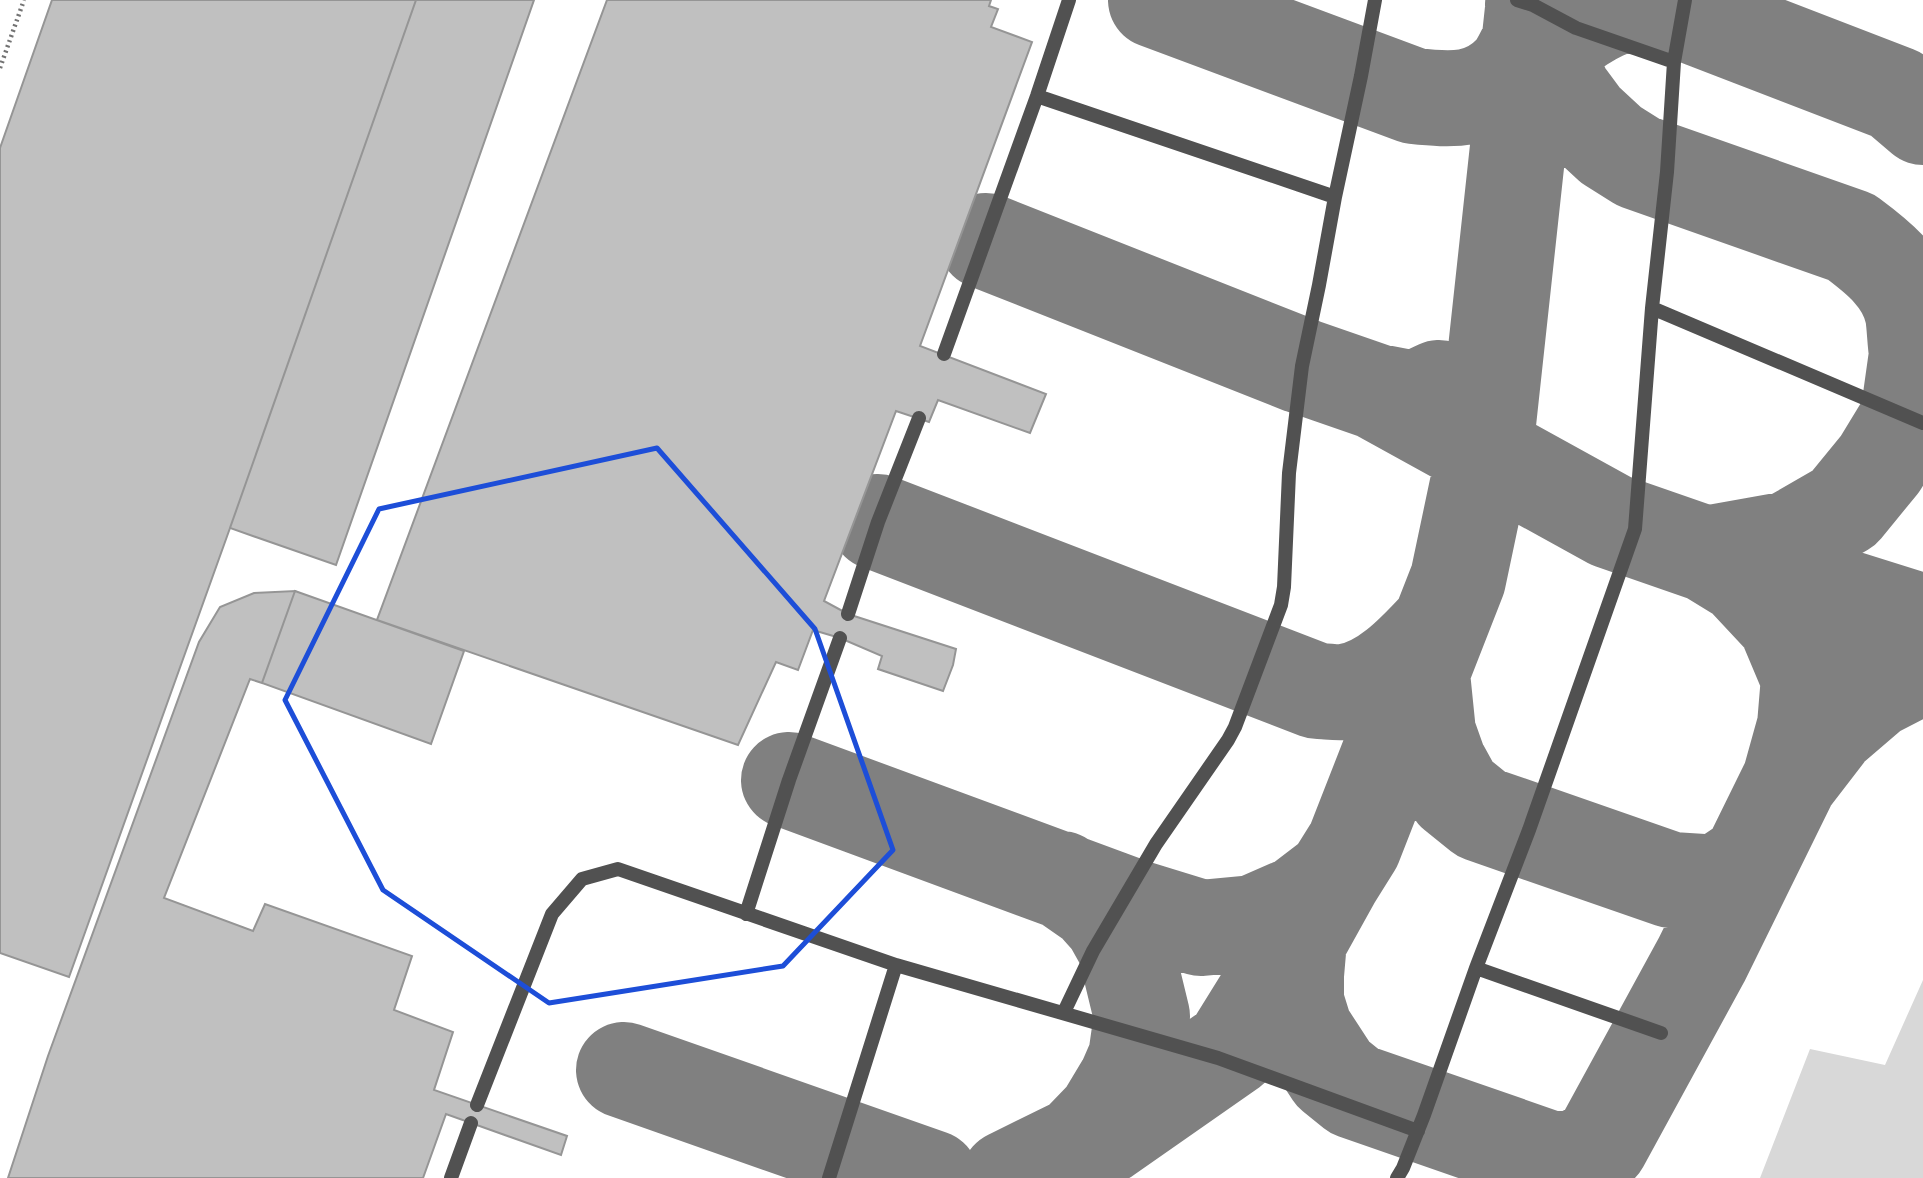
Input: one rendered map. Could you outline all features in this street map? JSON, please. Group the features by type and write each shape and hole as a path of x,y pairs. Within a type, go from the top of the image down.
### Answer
{"lane":[{"path":"944,354 1069,0"},
{"path":"1063,1012 1093,950 1156,844 1228,740 1281,606 1289,473 1302,366 1362,76 1375,0"},
{"path":"1517,0 1533,5 1576,28 1674,62"},
{"path":"1397,1178 1419,1131 1635,529 1652,308 1667,172 1674,62 1685,0"},
{"path":"1037,96 1335,197"},
{"path":"1652,308 1923,423"},
{"path":"848,614 878,522 919,418"},
{"path":"747,914 789,780 839,638"},
{"path":"477,1105 552,914 582,879 618,869 896,964 1218,1058 1419,1131"},
{"path":"829,1178 896,964"},
{"path":"1476,968 1661,1033"},
{"path":"451,1178 471,1123"}],"path":[{"path":"0,68 24,0"}],"highlighted area":[{"path":"657,448 815,629 893,850 783,966 549,1003 383,890 285,700 379,509"}],"shaded area":[{"path":"1923,980 1923,1178 1760,1178 1810,1049 1885,1065"}],"building":[{"path":"52,0 416,0 69,977 0,953 0,148"},
{"path":"416,0 534,0 336,565 230,528"},
{"path":"607,0 991,0 989,6 998,9 991,27 1032,42 920,346 1046,394 1030,433 938,400 929,422 896,411 824,601 848,614 956,649 943,691 878,669 882,656 813,630 798,670 776,662 738,745 377,620"},
{"path":"295,591 464,651 431,744 262,683"},
{"path":"295,591 262,683 250,679 164,898 253,931 265,904 412,956 394,1010 453,1032 434,1090 567,1136 561,1155 446,1114 423,1178 8,1178 48,1056 199,642 220,607 254,593"}],"taxiway":[{"path":"1156,0 1414,96 1467,97 1490,89 1512,72 1529,43"},
{"path":"1009,1178 1078,1144 1106,1136 1232,1048 1354,845 1458,579 1485,451 1534,0"},
{"path":"1533,5 1546,54 1564,93 1584,120 1611,145 1638,162 1851,237 1881,261 1904,290 1913,314 1917,354"},
{"path":"1522,105 1541,61 1551,48 1581,24 1603,12 1631,6 1683,12 1896,94 1923,117"},
{"path":"986,241 1302,366 1377,392 1403,397 1424,395 1439,388"},
{"path":"1706,554 1790,539 1844,508 1880,464 1908,418 1917,354 1923,333"},
{"path":"1377,392 1611,521 1706,554 1923,622"},
{"path":"878,522 1317,691 1345,692 1372,683 1408,658 1438,627"},
{"path":"1712,557 1743,576 1785,621 1809,678 1805,726 1790,780"},
{"path":"1299,940 1296,1002 1305,1031 1333,1074 1354,1091 1550,1159 1576,1159 1601,1144 1702,959 1790,780 1830,728 1873,691 1923,668"},
{"path":"1422,674 1428,733 1439,764 1455,793 1481,814 1671,880 1718,883 1749,862"},
{"path":"789,780 1136,908 1201,928 1254,923 1300,903 1334,877"},
{"path":"1061,879 1094,902 1111,921 1125,946 1142,1016 1136,1058 1126,1081 1105,1116 1078,1144"},
{"path":"624,1070 931,1178"}]}
